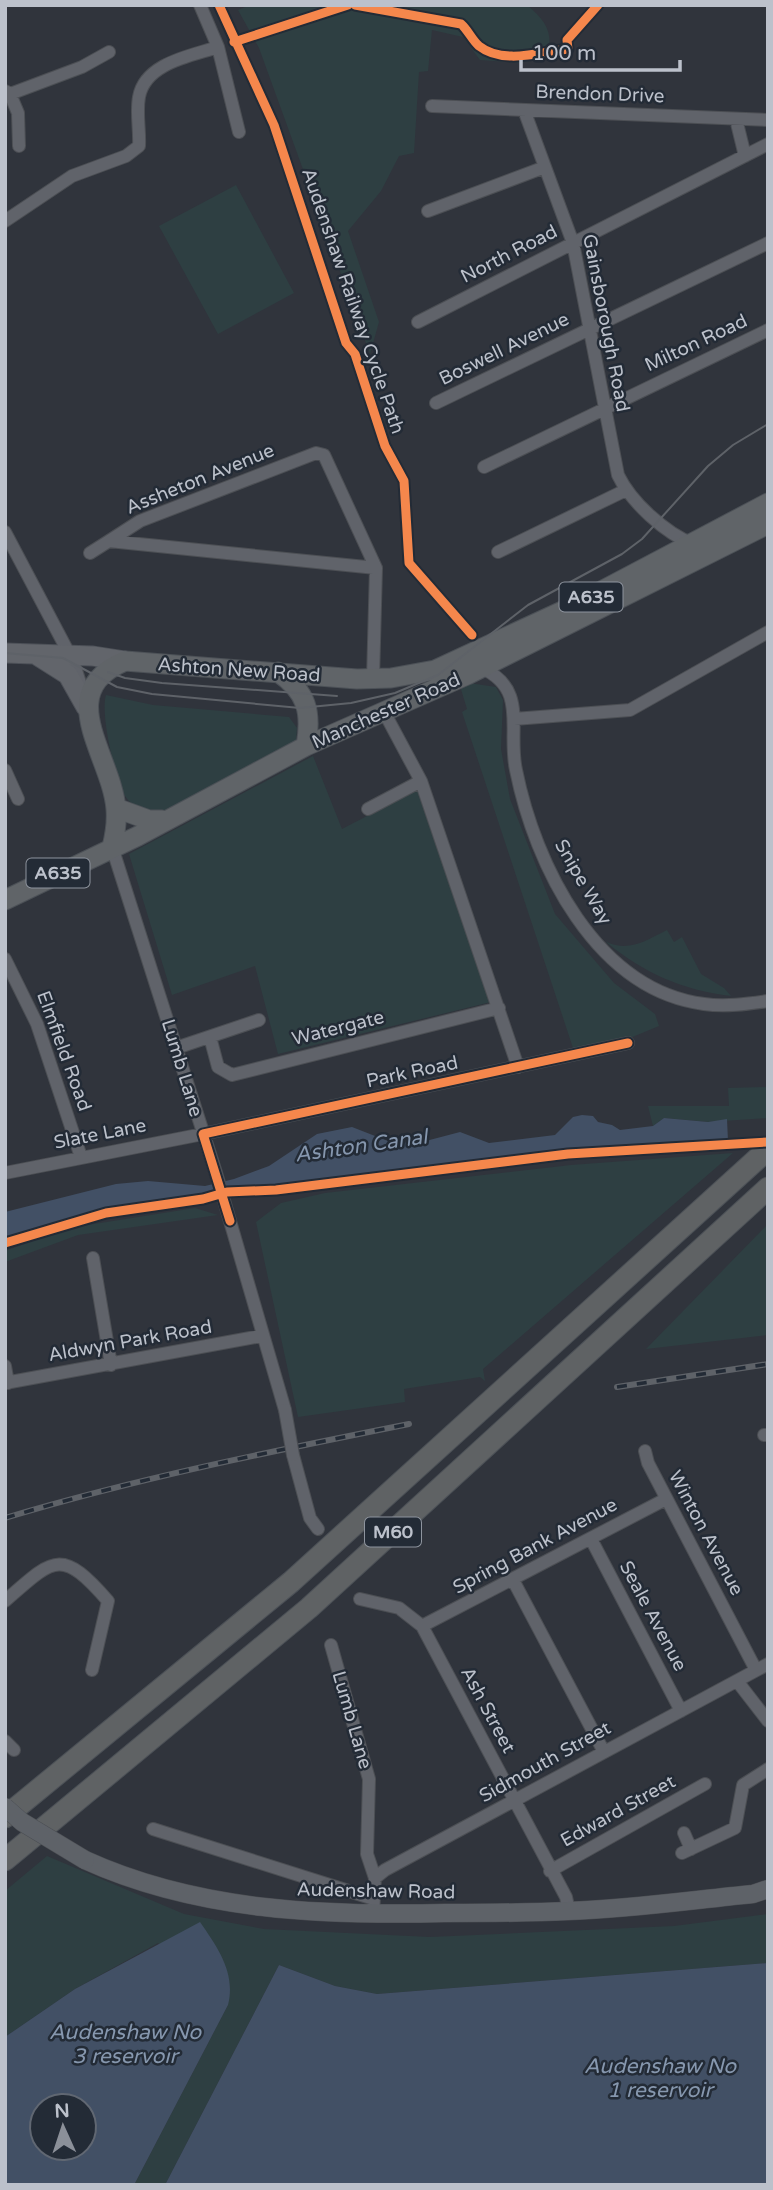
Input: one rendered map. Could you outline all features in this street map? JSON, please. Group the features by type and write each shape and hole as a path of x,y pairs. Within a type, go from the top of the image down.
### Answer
{"highway":[{"name":"Manchester Road","path":"408,675 455,663 653,566 768,503"},
{"name":"Manchester Road","path":"5,900 306,746 482,667 768,524"},
{"name":"Ashton New Road","path":"125,661 373,679 408,675"},
{"path":"85,703 99,677 125,661"},
{"path":"278,672 289,680 307,701 309,721 306,746"},
{"path":"373,679 383,710"},
{"name":"Lumb Lane","path":"85,703 117,808 112,847"},
{"path":"117,808 149,820 162,820"},
{"name":"M60","path":"5,1817 291,1582 768,1149"},
{"name":"M60","path":"5,1860 174,1723 309,1608 768,1188"}],"main road":[{"name":"Ashton New Road","path":"5,653 125,661"},
{"name":"Lumb Lane","path":"37,655 68,675 85,703"},
{"name":"Audenshaw Road","path":"5,1807 22,1822 85,1860 112,1872 214,1898 300,1912 374,1907 569,1911 753,1894 768,1889"}],"street":[{"path":"200,5 218,47 239,132"},
{"path":"5,221 72,176 125,156 139,146 139,98 148,78 159,67 218,47"},
{"path":"19,146 18,113 8,92 82,67 109,52"},
{"name":"Brendon Drive","path":"432,106 768,120"},
{"name":"Gainsborough Road","path":"524,110 573,243 618,475 626,490 668,530 694,544"},
{"path":"736,119 745,156"},
{"name":"North Road","path":"418,321 768,144"},
{"path":"428,211 545,167"},
{"name":"Boswell Avenue","path":"436,403 768,243"},
{"name":"Milton Road","path":"484,467 768,330"},
{"name":"Assheton Avenue","path":"109,541 140,521 316,453 324,455 376,568 373,679"},
{"path":"498,552 626,490"},
{"path":"653,566 668,545 668,530"},
{"name":"Lumb Lane","path":"5,532 70,656 80,680 85,703"},
{"path":"90,553 109,541"},
{"name":"Assheton Avenue","path":"109,541 376,568"},
{"path":"514,719 630,710 768,632"},
{"name":"Snipe Way","path":"482,667 499,677 509,691 514,719 514,761 534,833 565,895 601,948 638,978 679,998 704,1004 768,1001"},
{"path":"383,710 421,781 518,1067"},
{"path":"5,771 18,799"},
{"path":"368,809 421,781"},
{"name":"Lumb Lane","path":"112,847 216,1173 261,1336 285,1410 293,1455 310,1518 318,1529"},
{"name":"Elmfield Road","path":"5,959 37,1024 82,1157"},
{"name":"Watergate","path":"210,1037 218,1066 232,1075 499,1008"},
{"path":"176,1048 260,1020"},
{"name":"Park Road","path":"203,1134 628,1043"},
{"name":"Slate Lane","path":"5,1173 203,1134"},
{"path":"93,1258 111,1365"},
{"name":"Aldwyn Park Road","path":"6,1383 261,1336"},
{"path":"5,1366 6,1383"},
{"name":"Winton Avenue","path":"645,1451 666,1499 762,1667"},
{"name":"Spring Bank Avenue","path":"422,1626 666,1499"},
{"name":"Seale Avenue","path":"591,1539 681,1711"},
{"path":"5,1601 41,1570 55,1563 71,1565 108,1601 92,1670"},
{"path":"513,1580 604,1752"},
{"name":"Ash Street","path":"360,1599 398,1608 422,1626 550,1871 566,1896 569,1911"},
{"name":"Lumb Lane","path":"331,1645 369,1779 367,1854 375,1878"},
{"name":"Sidmouth Street","path":"375,1878 762,1667"},
{"path":"737,1681 768,1721"},
{"path":"684,1833 686,1851 735,1828 743,1785 768,1769"},
{"name":"Edward Street","path":"550,1871 705,1784"},
{"name":"Audenshaw Road","path":"153,1829 374,1907"},
{"path":"374,1907 375,1878"}],"shaded area":[{"path":"250,5 527,5 547,28 550,41 548,58 519,63 480,60 463,37 432,30 428,71 419,72 414,153 399,156 381,191 348,231 379,322 370,354 259,48 238,10"},
{"path":"236,185 294,293 218,334 159,226"},
{"path":"469,683 496,687 503,700 501,749 510,799 555,914 614,983 655,1014 659,1026 630,1038 574,1051 462,712 467,709 460,686"},
{"path":"106,695 153,705 289,717 297,728 296,742 163,812 147,811 132,804 121,787 107,731"},
{"path":"313,756 342,829 417,790 491,1002 278,1054 255,966 172,995 129,854"},
{"path":"667,930 674,942 682,937 701,974 724,988 731,996 696,989 664,978 635,963 606,942 630,945"},
{"path":"768,1087 768,1118 708,1122 664,1118 653,1126 648,1106 729,1106 728,1088"},
{"path":"733,1153 483,1369 485,1381 480,1377 404,1389 405,1402 298,1417 256,1222 281,1203 325,1193 571,1165"},
{"path":"195,1208 218,1215 78,1235 5,1262 5,1251 69,1228"},
{"path":"768,1224 768,1335 646,1349"},
{"path":"47,1856 184,1914 264,1929 430,1937 674,1926 768,1914 768,1963 377,1994 335,1986 279,1965 165,2185 134,2185 228,2005 158,1943 75,1989 5,2037 5,1891"}],"water":[{"name":"Ashton Canal","path":"593,1116 598,1122 620,1130 653,1126 664,1118 708,1122 727,1119 728,1141 602,1146 234,1189 99,1211 5,1240 5,1212 116,1184 148,1181 205,1186 234,1179 269,1166 317,1134 352,1127 393,1143 422,1142 460,1132 489,1143 555,1135 573,1117"},
{"name":"Audenshaw No 3 reservoir","path":"200,1922 224,1961 230,1982 228,2005 134,2185 5,2185 5,2037 75,1989"},
{"name":"Audenshaw No 1 reservoir","path":"768,1963 768,2185 165,2185 279,1965 335,1986 377,1994"}],"tram line":[{"path":"5,653 63,658 117,687 152,694 300,708 351,703 395,693 438,675 528,605 622,554 642,539 708,466 733,445 768,424"},
{"path":"108,672 125,678 162,683 337,696"}],"railway":[{"path":"617,1387 768,1364"},
{"path":"5,1518 155,1478 409,1424"}],"cycle path":[{"name":"Audenshaw Railway Cycle Path","path":"219,5 274,125 346,343 355,354 385,446 404,481 409,563 472,635"},
{"path":"234,42 348,5"},
{"path":"355,5 461,24 479,46 489,52 511,56 568,49 567,40 598,5"},
{"path":"230,1221 203,1134 628,1043"},
{"path":"5,1243 106,1213 203,1199 227,1192 276,1190 568,1154 768,1142"}]}
